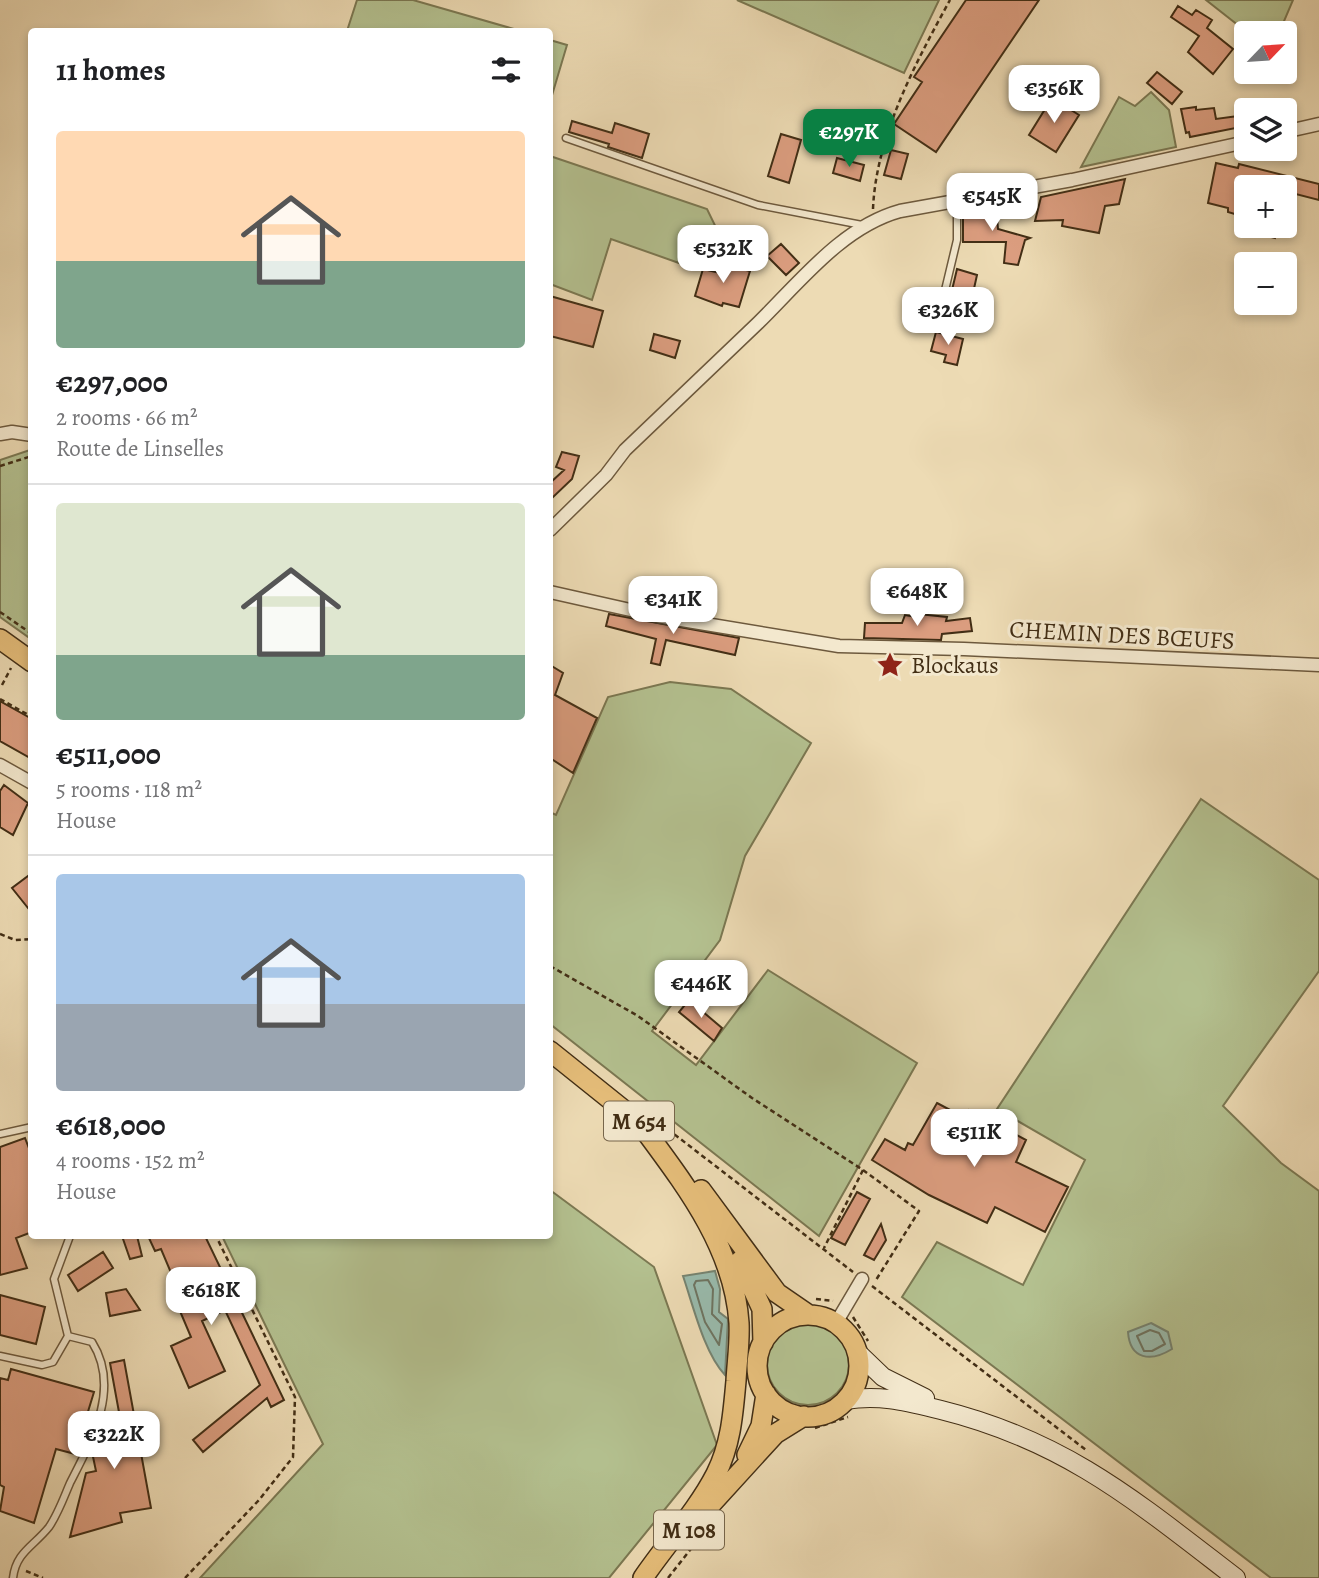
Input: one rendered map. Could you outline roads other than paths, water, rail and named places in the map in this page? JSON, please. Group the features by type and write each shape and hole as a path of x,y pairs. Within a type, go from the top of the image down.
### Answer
{"main road":[{"path":"0,639 28,659"},
{"path":"0,652 28,667"},
{"name":"M 654","path":"553,1053 638,1121 669,1150 777,1293 809,1315"},
{"path":"638,1121 673,1168 715,1237 733,1288 739,1340 732,1425 725,1455 704,1493 643,1578"},
{"name":"M 654","path":"713,1207 762,1308 763,1343"},
{"path":"809,1315 836,1323 852,1339 858,1353 858,1378 846,1400 827,1413 804,1416 783,1409 766,1394 758,1373 763,1343 772,1330 785,1320 809,1315"},
{"path":"858,1353 889,1381 966,1417 1036,1442 1096,1473 1236,1578"},
{"name":"M 108","path":"730,1482 758,1434 765,1415 766,1394"},
{"path":"846,1400 883,1397 966,1417"},
{"name":"M 108","path":"649,1578 730,1482 775,1434 804,1416"}],"street":[{"path":"1297,129 1319,124"},
{"path":"553,527 597,484 635,440 842,242 868,223 957,200 1084,178 1234,145"},
{"path":"0,434 12,432 28,434"},
{"name":"CHEMIN DES BŒUFS","path":"553,593 657,616 827,645 1319,665"},
{"path":"0,765 28,781"},
{"path":"836,1323 867,1282"}],"lane":[{"path":"566,138 758,205 868,223"},
{"path":"941,307 957,240 957,200"},
{"path":"0,1134 28,1128"},
{"path":"0,1356 42,1365 53,1362 68,1336 54,1279 69,1239"},
{"path":"13,1578 15,1563 49,1526 93,1437 104,1406 103,1359 92,1342 68,1336"}],"water":[{"path":"715,1271 720,1289 719,1312 728,1319 725,1375 705,1342 683,1276"},
{"path":"1151,1323 1168,1332 1172,1349 1149,1357 1137,1353 1128,1332"}],"place":[{"name":"Blockaus","path":"890,665"}]}
